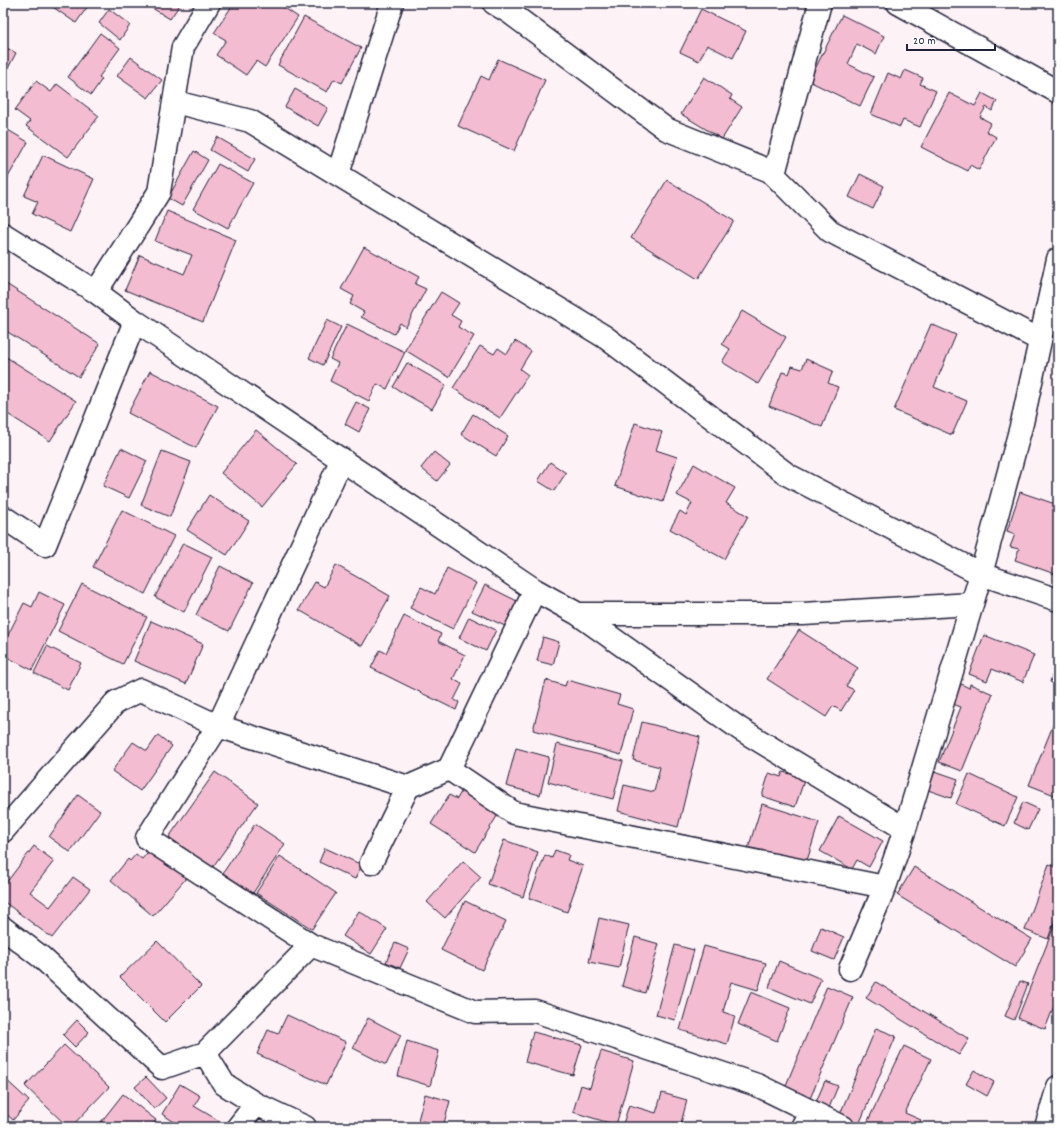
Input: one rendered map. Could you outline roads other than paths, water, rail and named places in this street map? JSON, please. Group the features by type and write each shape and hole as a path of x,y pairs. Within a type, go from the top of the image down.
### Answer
{"street":[{"path":"96,292 159,192 183,47 209,3"},
{"path":"338,174 392,3"},
{"path":"494,3 509,12 666,129 770,171 830,231 1040,340"},
{"path":"774,174 820,3"},
{"path":"898,3 1058,92"},
{"path":"175,102 250,121 338,174 605,337 788,475 981,574 1058,600"},
{"path":"3,234 96,292 135,321 535,590 578,614 740,729 905,828"},
{"path":"850,969 885,887 905,828 981,574 1022,423 1058,259"},
{"path":"3,517 45,545 135,321"},
{"path":"342,459 218,726 148,838 311,945 475,1012 535,1011 757,1085 807,1119 843,1127"},
{"path":"371,863 408,787 449,769 535,590"},
{"path":"578,614 803,614 972,604"},
{"path":"3,831 116,702 141,690 218,726 408,787"},
{"path":"449,769 514,813 885,887"},
{"path":"3,928 41,957 162,1068 205,1053 311,945"},
{"path":"205,1053 224,1084 256,1104 305,1127"},
{"path":"1046,1127 1058,1087"},
{"path":"238,1127 256,1104"}]}
